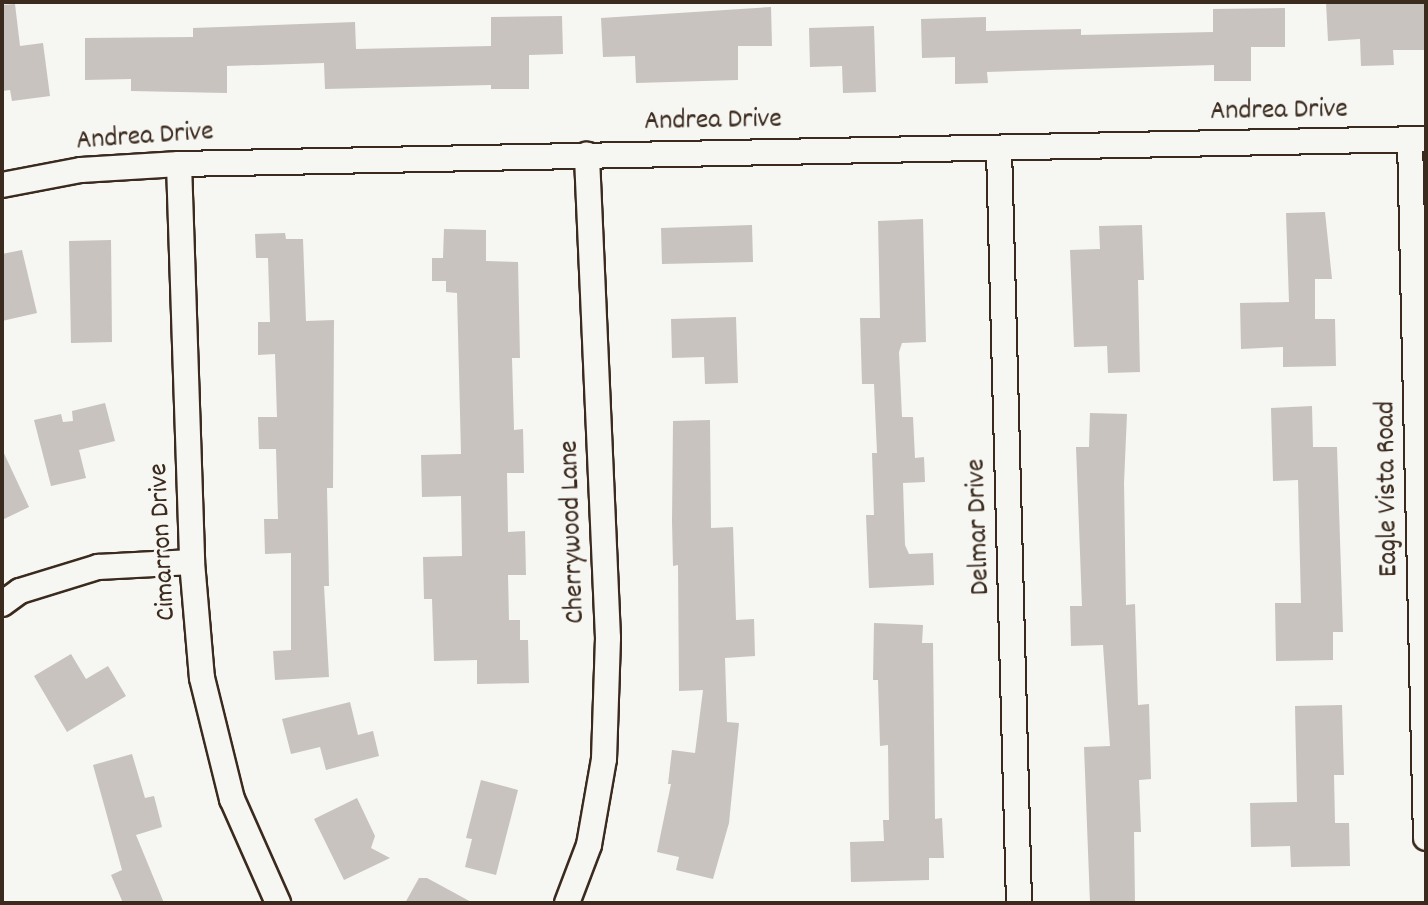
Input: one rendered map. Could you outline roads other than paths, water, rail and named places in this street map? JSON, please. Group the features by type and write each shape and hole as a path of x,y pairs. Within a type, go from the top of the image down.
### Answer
{"street":[{"name":"Andrea Drive","path":"2,185 81,170 179,164 587,153 999,149 1418,139"},
{"name":"Eagle Vista Road","path":"1418,139 1426,838"},
{"name":"Delmar Drive","path":"999,149 1019,903"},
{"name":"Cherrywood Lane","path":"567,903 589,845 604,759 607,665 587,153"},
{"name":"Cimarron Drive","path":"179,164 192,562 202,678 232,799 278,903"},
{"path":"2,604 20,592 98,567 192,562"}]}
